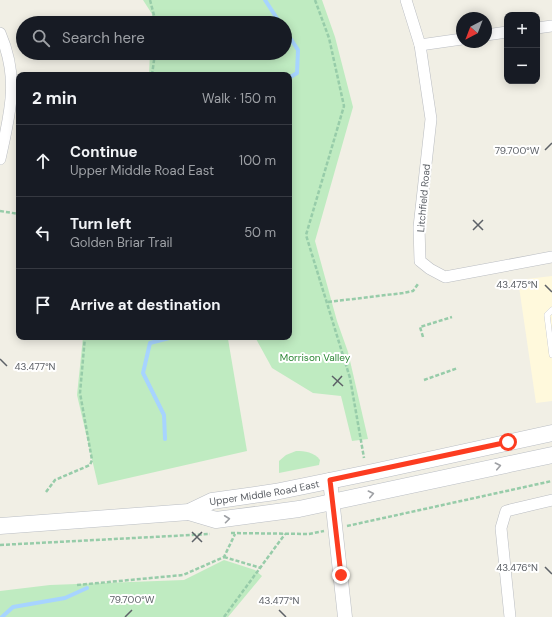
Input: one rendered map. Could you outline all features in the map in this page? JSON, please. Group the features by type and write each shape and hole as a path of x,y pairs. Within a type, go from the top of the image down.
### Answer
{"main road":[{"name":"Upper Middle Road East","path":"189,512 212,501 330,480 552,433"},
{"name":"Upper Middle Road East","path":"0,526 189,512 216,520 299,509 552,454"}],"street":[{"name":"Litchfield Road","path":"406,0 420,45 431,119 419,227 420,261 430,270 445,277 552,257"},
{"path":"540,28 552,26"},
{"path":"492,34 504,32"},
{"path":"0,33 6,47 11,68 12,104 0,159"},
{"path":"420,45 456,40"},
{"path":"330,480 345,617"},
{"path":"510,617 501,528 506,511 552,500"}],"lane":[{"path":"552,310 547,315 551,336 552,355"}],"path":[{"path":"150,0 154,16"},
{"path":"316,0 329,38 344,106 306,235 328,302 350,378 364,458"},
{"path":"152,72 154,60"},
{"path":"0,211 16,214"},
{"path":"328,302 404,293 413,291 418,284"},
{"path":"423,337 420,327 452,317"},
{"path":"46,492 56,480 90,465 92,460 80,393 85,340"},
{"path":"424,380 458,368"},
{"path":"343,527 552,481"},
{"path":"226,533 309,534 326,530"},
{"path":"0,545 211,534"},
{"path":"77,585 183,575 224,556 236,534"},
{"path":"224,617 285,534"},
{"path":"224,556 261,568"}],"shaded area":[{"path":"552,276 552,401 536,403 518,280"}],"green space":[{"name":"Morrison Valley","path":"143,0 322,0 335,37 353,107 315,241 337,321 348,352 368,439 352,441 341,396 313,393 272,368 257,340 292,340 292,72 149,72 150,60 292,60 292,16 152,16"},
{"path":"83,340 228,340 247,451 98,485 77,395"},
{"path":"296,451 315,455 320,460 319,465 279,473 279,461 286,455"},
{"path":"224,560 255,570 262,576 228,617 0,617 0,591 50,585 184,580"}],"waterway":[{"path":"265,0 275,16"},
{"path":"292,41 298,50 297,73 292,76"},
{"path":"162,340 150,343 143,373 164,415 165,439"},
{"path":"2,617 13,607 65,598 87,588"}],"route":[{"path":"341,575 330,480 508,442"}]}
